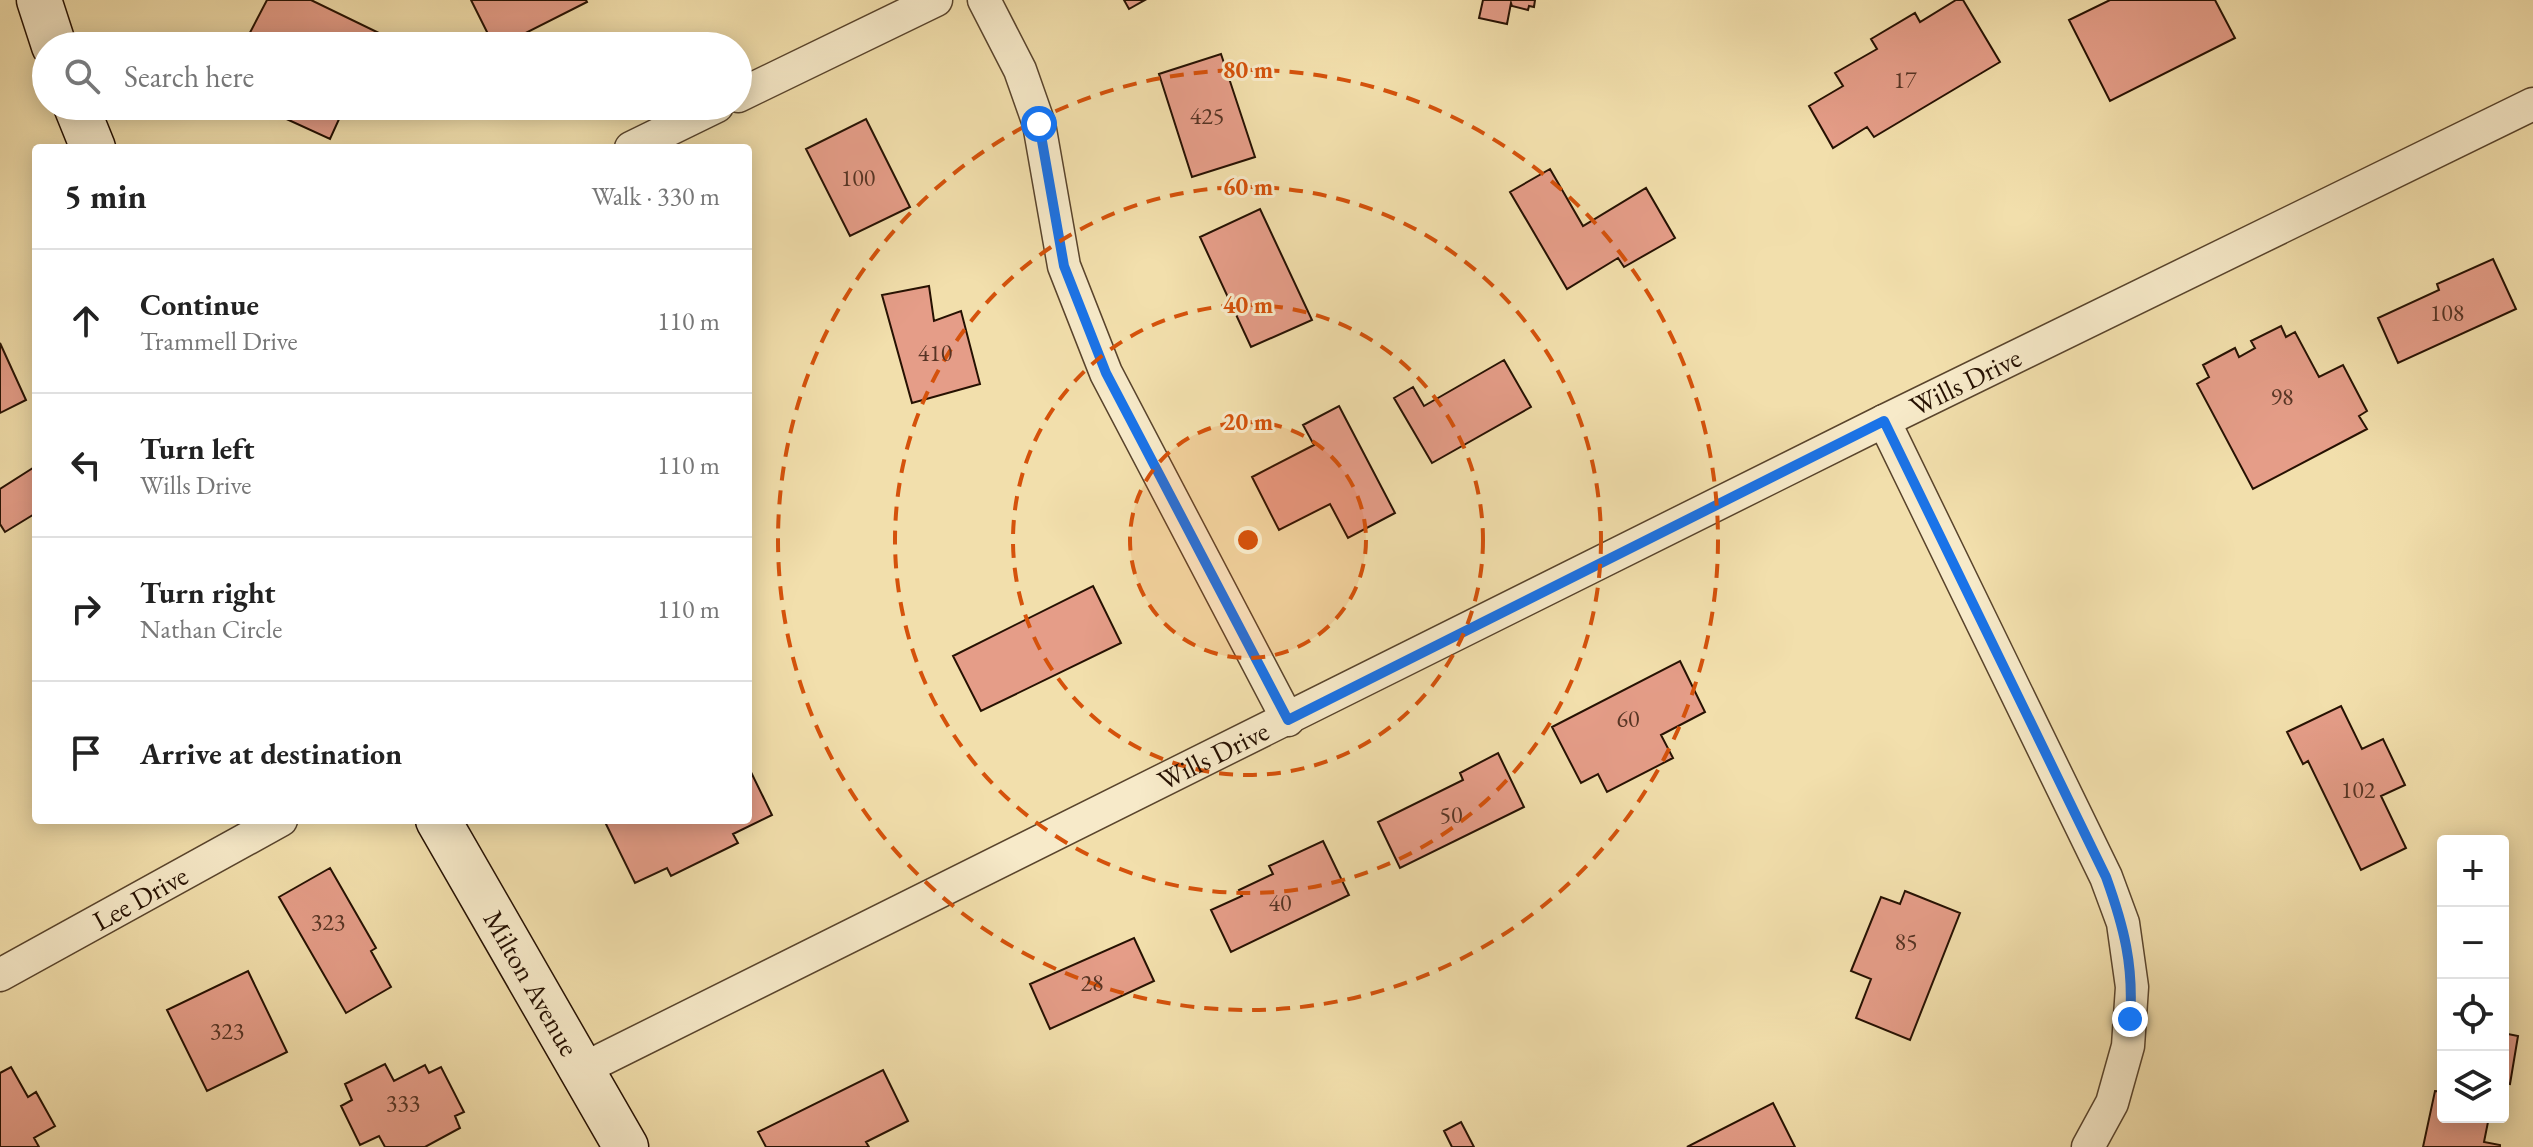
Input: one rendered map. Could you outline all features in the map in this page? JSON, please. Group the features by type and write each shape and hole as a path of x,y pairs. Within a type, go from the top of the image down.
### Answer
{"street":[{"path":"39,0 49,32"},
{"path":"752,89 936,0"},
{"path":"984,0 1020,70 1039,124 1064,266 1106,373 1288,720"},
{"name":"Wills Drive","path":"581,1070 1884,421 2533,104"},
{"path":"82,120 91,144"},
{"path":"639,144 688,120"},
{"path":"1884,421 2106,877 2123,923 2132,987 2128,1046 2112,1103 2088,1147"},
{"name":"Lee Drive","path":"0,975 274,824"},
{"name":"Milton Avenue","path":"440,824 626,1147"}],"building":[{"path":"267,0 311,0 377,32 250,32"},
{"path":"471,0 587,2 528,32 487,32"},
{"path":"1124,0 1145,0 1129,9"},
{"path":"1483,0 1535,0 1534,7 1529,6 1528,10 1511,3 1507,24 1479,18"},
{"path":"1956,0 1963,0 2000,62 1874,137 1867,127 1833,148 1809,106 1843,86 1835,73 1877,49 1871,39 1915,13 1920,22"},
{"path":"2110,0 2215,0 2235,38 2110,101 2069,20"},
{"path":"1221,54 1255,157 1192,177 1159,74"},
{"path":"866,119 910,207 850,236 806,149"},
{"path":"289,120 339,120 330,139"},
{"path":"1550,169 1583,226 1646,188 1675,238 1624,267 1618,258 1567,289 1510,192"},
{"path":"1260,209 1312,320 1251,347 1200,237"},
{"path":"2493,259 2516,309 2398,363 2378,318 2439,290 2437,284"},
{"path":"929,286 934,321 961,311 980,384 912,403 882,295"},
{"path":"2281,326 2286,337 2295,332 2319,377 2343,365 2367,411 2359,416 2367,429 2253,489 2197,384 2209,377 2203,365 2235,348 2239,357 2255,348 2251,341"},
{"path":"0,343 26,400 0,413"},
{"path":"1504,360 1531,407 1432,463 1394,398 1413,387 1424,406"},
{"path":"1339,406 1395,513 1348,538 1330,504 1279,530 1252,477 1314,445 1303,425"},
{"path":"32,469 32,515 5,532 0,524 0,489"},
{"path":"1093,586 1121,643 981,711 953,656"},
{"path":"1680,661 1705,712 1661,735 1673,758 1607,792 1598,774 1581,783 1552,727"},
{"path":"2341,706 2362,749 2383,739 2405,785 2381,796 2406,848 2361,870 2308,761 2303,764 2287,732"},
{"path":"1498,753 1524,807 1400,868 1378,822 1463,780 1460,773"},
{"path":"752,774 772,815 733,834 738,843 671,876 667,868 635,883 606,824 752,824"},
{"path":"1323,841 1349,895 1231,952 1211,910 1242,896 1239,890 1273,874 1269,866"},
{"path":"330,868 376,948 371,951 391,987 346,1013 279,897"},
{"path":"1905,891 1960,913 1910,1040 1856,1018 1871,979 1851,971 1881,897 1900,904"},
{"path":"1134,938 1154,981 1050,1029 1030,984"},
{"path":"248,971 287,1052 207,1091 167,1010"},
{"path":"2509,1034 2518,1036 2509,1084"},
{"path":"385,1064 394,1081 425,1065 429,1073 441,1067 464,1112 455,1116 460,1128 425,1147 385,1147 379,1136 360,1145 341,1106 352,1100 345,1084"},
{"path":"11,1067 28,1097 36,1092 55,1126 34,1138 39,1147 0,1147 0,1073"},
{"path":"883,1070 908,1121 866,1142 869,1147 766,1147 758,1132"},
{"path":"2435,1091 2437,1123 2488,1123 2484,1142 2500,1145 2500,1147 2423,1147"},
{"path":"1773,1103 1795,1147 1687,1147"},
{"path":"1461,1122 1474,1147 1452,1147 1444,1131"}],"route":[{"path":"1039,124 1064,266 1106,373 1288,720 1884,421 2106,877 2123,923 2132,987 2130,1019"}]}
